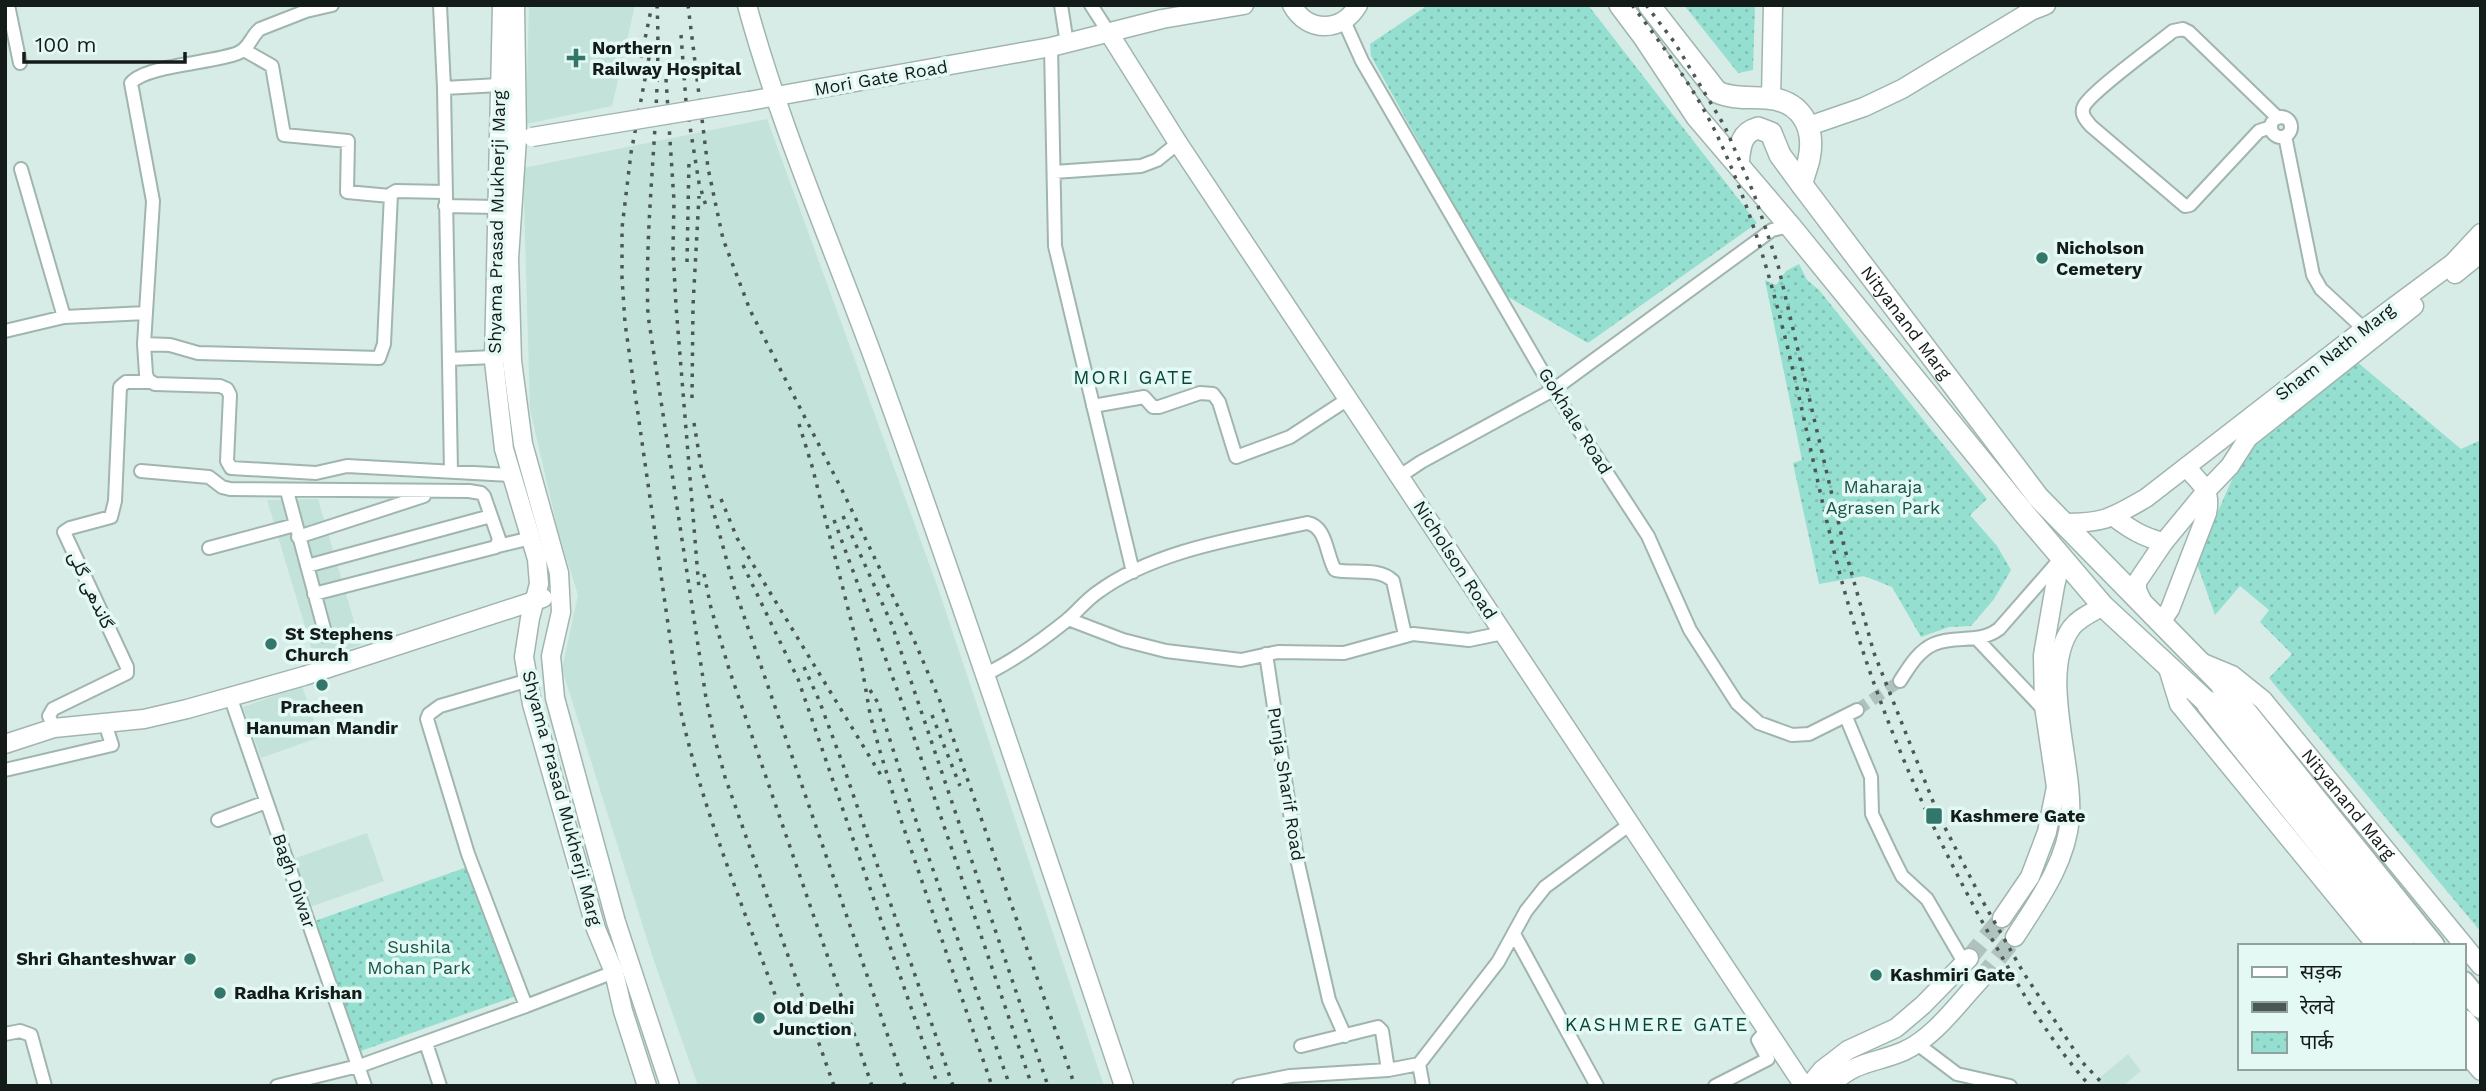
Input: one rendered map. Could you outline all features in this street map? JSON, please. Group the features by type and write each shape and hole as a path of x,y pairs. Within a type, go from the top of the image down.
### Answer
{"highway":[{"path":"2216,695 2401,944"},
{"path":"2216,695 2430,944"},
{"path":"2465,986 2481,1006"},
{"path":"2465,1024 2481,1044"}],"main road":[{"name":"Shyama Prasad Mukherji Marg","path":"502,5 516,138 509,259 512,361 523,444 559,573 561,612 551,656 555,698 616,922 670,1086"},
{"name":"Shyama Prasad Mukherji Marg","path":"515,5 508,61 499,85 516,138 497,206 494,358 504,449 537,559 539,584 524,657 532,704 592,916 614,972 623,1011 647,1086"},
{"path":"747,5 763,64 882,382 986,674 1124,1086"},
{"name":"Mori Gate Road","path":"516,138 775,97 1059,46 1109,33 1164,12 1244,5"},
{"path":"1292,5 1299,16 1317,26 1331,26 1344,21 1358,5"},
{"name":"Nityanand Marg","path":"1620,5 1704,127 1790,226 2103,606 2167,665 2216,695"},
{"path":"1649,5 1717,92 1732,97 1784,101 1796,107 1809,126 1811,148 1802,185"},
{"path":"1771,99 1773,5"},
{"path":"1809,126 1864,107 1902,89 2031,10 2046,5"},
{"path":"1644,37 1662,23"},
{"name":"Nicholson Road","path":"1109,33 1178,143 1348,398 1411,468 1503,633 1629,825 1807,1086"},
{"path":"1704,127 1732,97"},
{"name":"Nityanand Marg","path":"1738,164 1743,138 1754,129 1763,128 1774,137 1780,155 2038,497 2200,662 2216,695"},
{"name":"Sham Nath Marg","path":"2114,517 2146,498 2453,263 2481,233"},
{"name":"Sham Nath Marg","path":"2154,615 2137,590 2137,582 2164,542 2230,466 2248,438 2481,253"},
{"path":"2154,615 2170,609 2207,513 2210,499 2207,491 2186,467"},
{"path":"2064,523 2093,523 2114,517 2133,531 2164,542"},
{"path":"2002,918 2030,877 2047,832 2056,788 2045,711 2043,655 2054,586 2062,556"},
{"path":"5,744 54,728 163,715 304,676 560,592"},
{"path":"2015,937 2052,877 2064,846 2071,816 2063,729 2057,704 2057,664 2071,628 2103,606"},
{"name":"Nityanand Marg","path":"2200,662 2232,674 2263,699 2463,944"},
{"path":"2167,665 2179,704 2375,944"},
{"name":"Nityanand Marg","path":"2465,946 2481,966"},
{"path":"1807,1086 1822,1070 1849,1050 1896,1028 1967,961"},
{"path":"1830,1086 1857,1065 1905,1050 1916,1043 1941,1023 1981,979"},
{"path":"2465,1052 2481,1071"}],"street":[{"path":"8,5 20,63"},
{"path":"332,5 306,11 257,31 244,50 236,54 138,77 131,83 153,201 144,344 146,374 151,382 219,386 227,389 230,394 227,461 231,468 316,473 347,466 512,475"},
{"path":"440,5 451,471"},
{"path":"1061,5 1054,172 1055,246 1133,572"},
{"path":"1091,5 1109,33"},
{"name":"Gokhale Road","path":"1344,21 1362,61 1553,390 1648,536 1690,630 1737,703 1759,723 1792,735 1809,734 1857,710"},
{"path":"2275,123 2189,32 2183,29 2173,31 2095,94 2083,111 2091,126 2185,206 2190,205 2259,131 2275,123 2285,118 2290,125 2290,131 2285,136 2313,275 2321,289 2364,329"},
{"path":"244,50 272,66 284,135 348,141 347,192 390,196 396,191 445,192"},
{"path":"444,88 499,85"},
{"path":"1054,172 1147,164 1162,157 1178,143"},
{"path":"21,169 64,317"},
{"path":"144,344 170,345 198,353 379,358 384,344 390,196"},
{"path":"445,206 497,206"},
{"path":"1411,468 1553,390 1772,230 1790,226"},
{"path":"5,331 64,317 146,313"},
{"path":"449,359 494,358"},
{"name":"گاندھی گلی","path":"54,728 50,716 53,709 127,673 127,667 64,532 111,517 115,501 120,387 126,382 151,382"},
{"path":"1093,406 1144,397 1153,407 1159,407 1200,393 1213,394 1219,402 1236,457 1290,437 1348,398"},
{"path":"142,471 209,477 224,489 481,493 499,539 498,546"},
{"path":"287,491 326,636"},
{"path":"209,548 296,531 434,492"},
{"path":"307,566 491,516"},
{"path":"986,674 1012,661 1068,620 1098,592 1133,572 1168,557 1218,543 1311,524 1322,533 1335,570 1379,574 1387,576 1393,582 1405,635"},
{"path":"314,594 531,538"},
{"path":"1900,681 1915,659 1933,644 1987,637 1999,629 2062,556"},
{"path":"1068,620 1124,640 1166,651 1241,660 1287,652 1344,653 1405,635 1469,640 1503,633"},
{"path":"1977,639 2045,711"},
{"name":"Punja Sharif Road","path":"1266,654 1294,846 1329,1000 1345,1036"},
{"path":"526,1006 468,855 427,719 432,711 440,706 529,680"},
{"name":"Bagh Diwar","path":"230,696 362,1065 365,1086"},
{"path":"1846,717 1871,777 1872,814 1891,854 1902,876 1927,900 1967,961"},
{"path":"5,771 112,745 105,723"},
{"path":"218,820 266,802"},
{"path":"1239,1086 1290,1076 1388,1070 1419,1064 1489,974 1526,911 1552,881 1629,825"},
{"path":"1514,934 1597,1086"},
{"path":"277,1086 362,1065 614,972"},
{"path":"1301,1046 1381,1028 1388,1070"},
{"path":"1715,1086 1768,1059 1758,1040 1767,1030"},
{"path":"5,1034 19,1031 31,1035 45,1086"},
{"path":"426,1042 440,1086"},
{"path":"1916,1043 1957,1080 2010,1086"},
{"path":"1419,1064 1423,1086"}],"shaded area":[{"name":"Northern Railway Hospital","path":"529,5 635,5 612,106 526,124"},
{"path":"767,119 938,588 1104,1086 698,1086 652,955 562,669 578,595 559,535 530,409 523,168"},
{"path":"318,499 361,645 315,660 267,500"},
{"path":"302,686 320,737 261,758 243,707"},
{"path":"367,833 384,881 310,907 293,859"},
{"path":"2128,1054 2141,1071 2123,1086 2102,1086 2097,1080"}],"green space":[{"path":"1428,5 1588,5 1757,223 1588,343 1503,294 1371,56 1370,44"},
{"path":"1684,5 1755,5 1753,70 1738,73"},
{"name":"Maharaja Agrasen Park","path":"1799,264 1807,280 1819,290 1987,499 1970,515 1997,546 2011,570 1994,599 1971,626 1949,627 1921,637 1892,587 1864,576 1819,584 1793,463 1802,460 1765,280 1776,285 1786,271"},
{"path":"2356,361 2461,449 2481,440 2481,932 2269,678 2292,654 2260,622 2269,610 2240,586 2215,615 2196,561 2246,448"},
{"name":"Sushila Mohan Park","path":"470,866 516,996 358,1052 312,922"}],"tunnel":[{"path":"1857,710 1900,681"},
{"path":"1969,958 2002,918"},
{"path":"1981,979 2015,937"}],"railway":[{"path":"657,5 657,83 648,238 648,315 706,698 725,777 834,1086"},
{"path":"688,5 708,168 723,239 750,310 843,492 940,701 1075,1086"},
{"path":"1632,5 1689,84 1717,135 1738,184 1772,286 1847,599 1881,702 1922,803 2007,966 2051,1037 2090,1086"},
{"path":"1646,5 1675,43 1725,127 1754,194 1778,265 1844,546 1874,653 1938,814 2023,972 2082,1062 2105,1086"},
{"path":"641,58 651,10"},
{"path":"681,35 687,115"},
{"path":"651,47 631,153 622,228 625,323 680,708 711,819 777,1000"},
{"path":"666,79 674,201 676,306 699,589"},
{"path":"687,108 699,183 706,206"},
{"path":"687,262 689,161"},
{"path":"692,398 693,306 699,196"},
{"path":"694,423 701,466 734,587 905,1086"},
{"path":"799,424 860,656 879,748 992,1086"},
{"path":"721,499 737,538 882,777"},
{"path":"843,516 892,625 1048,1086"},
{"path":"834,520 904,708 1032,1086"},
{"path":"743,565 798,679 938,1086"},
{"path":"704,574 729,669 872,1086"},
{"path":"804,667 842,762 953,1086"},
{"path":"870,690 878,703 921,836 1010,1086"},
{"path":"932,715 960,786"}],"place":[{"name":"Northern Railway Hospital","path":"576,58"},
{"name":"Nicholson Cemetery","path":"2042,258"},
{"name":"St Stephens Church","path":"271,644"},
{"name":"Pracheen Hanuman Mandir","path":"322,685"},
{"name":"Kashmere Gate","path":"1934,816"},
{"name":"Shri Ghanteshwar","path":"190,959"},
{"name":"Kashmiri Gate","path":"1876,975"},
{"name":"Radha Krishan","path":"220,993"},
{"name":"Old Delhi Junction","path":"759,1018"}],"district":[{"name":"MORI GATE","path":"1134,377"},
{"name":"KASHMERE GATE","path":"1657,1024"}]}
